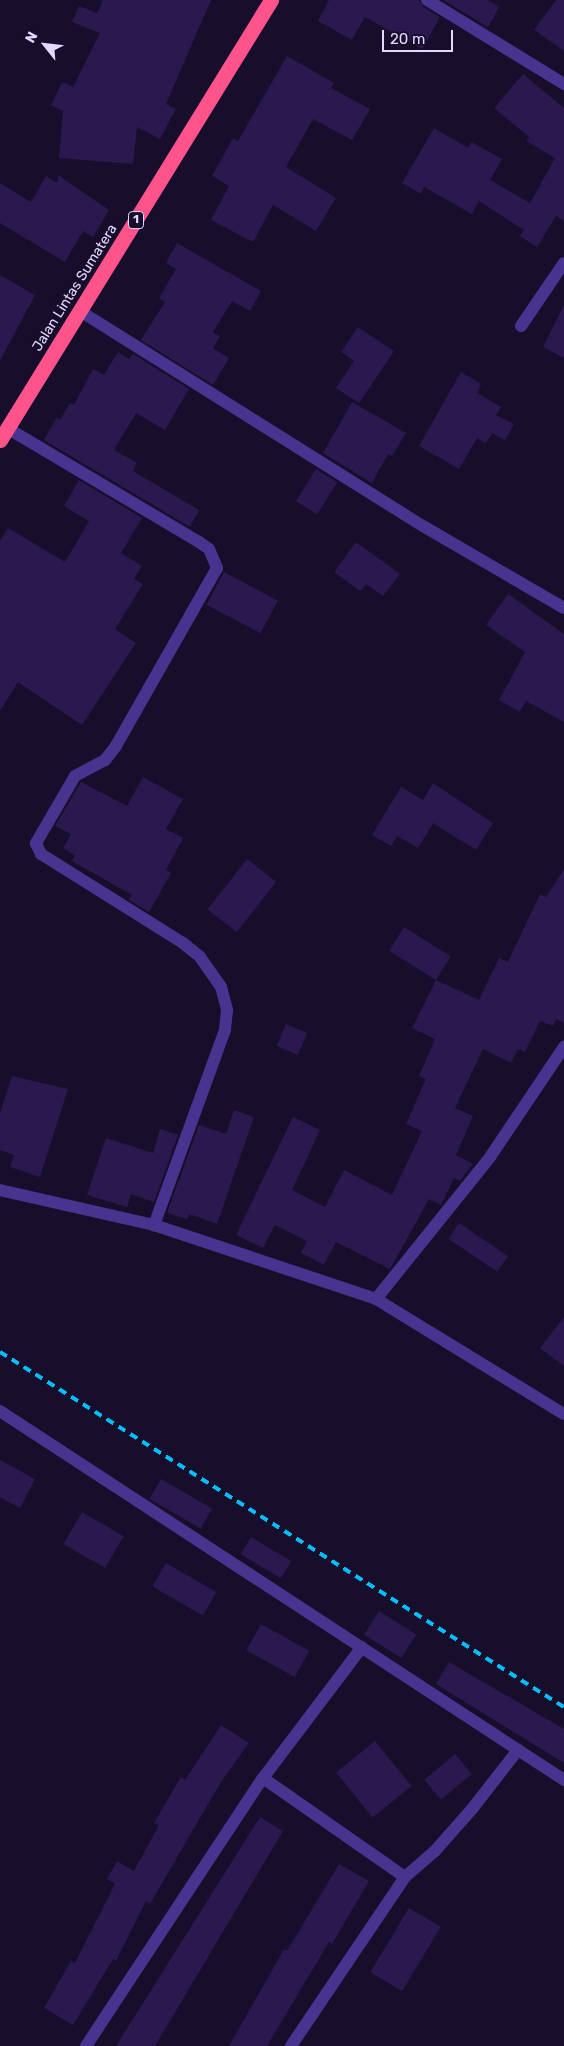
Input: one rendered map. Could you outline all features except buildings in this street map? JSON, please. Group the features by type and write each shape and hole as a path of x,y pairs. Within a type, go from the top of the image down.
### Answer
{"highway":[{"name":"Jalan Lintas Sumatera","path":"4,434 271,0"}],"street":[{"path":"427,0 564,84"},
{"path":"521,326 564,263"},
{"path":"80,311 414,520 564,608"},
{"path":"4,434 199,542 209,549 217,568 116,746 105,760 75,776 36,843 41,854 183,943 200,957 221,987 227,1010 225,1030 154,1225"},
{"path":"376,1299 490,1157 564,1047"},
{"path":"0,1190 154,1225 376,1299 564,1414"},
{"path":"0,1411 564,1780"},
{"path":"86,2046 263,1778 362,1648"},
{"path":"291,2046 405,1877 459,1823 518,1750"},
{"path":"263,1778 405,1877"}],"railway":[{"path":"0,1352 564,1707"}]}
